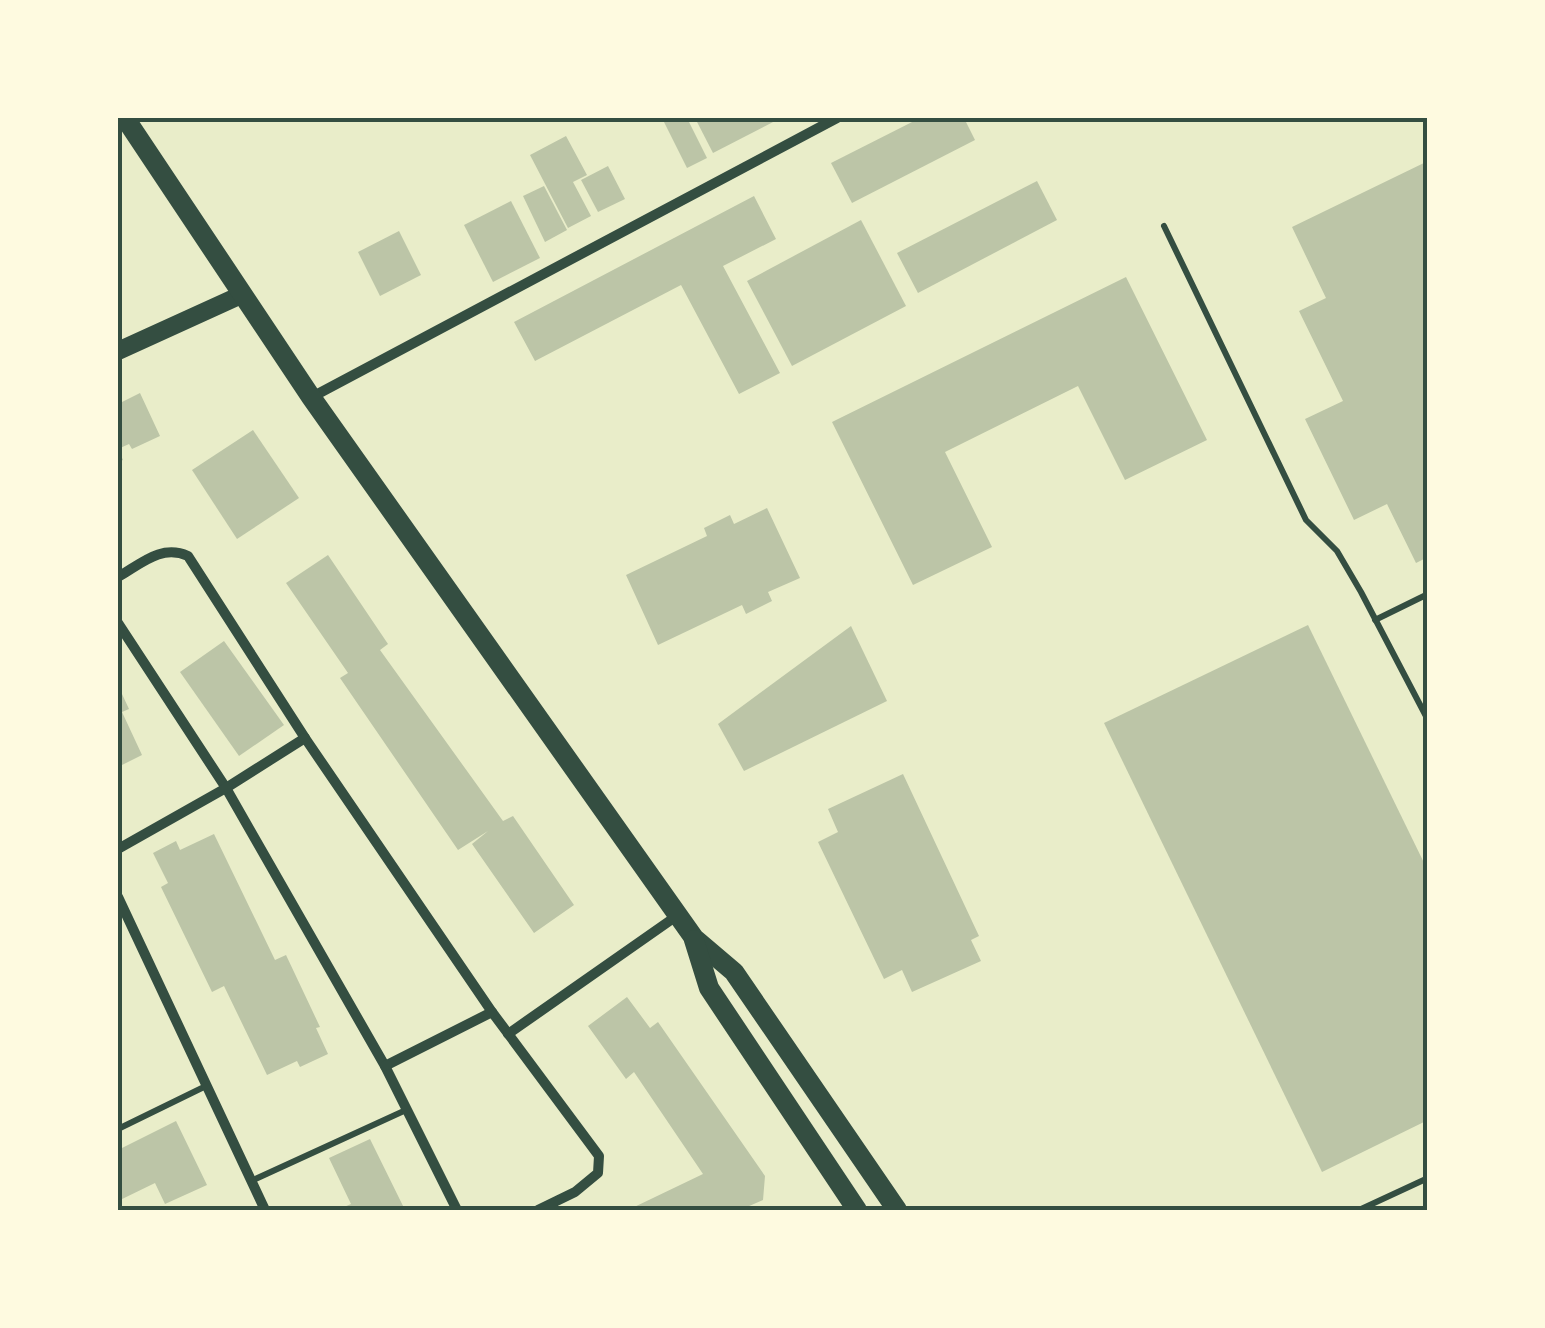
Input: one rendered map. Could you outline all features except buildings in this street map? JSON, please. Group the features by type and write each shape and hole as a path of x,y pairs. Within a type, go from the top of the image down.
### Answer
{"main road":[{"path":"125,118 311,398 694,938 734,972 898,1210"},
{"path":"694,938 708,988 857,1210"}],"street":[{"path":"311,398 837,118"},
{"path":"118,351 240,294"},
{"path":"118,577 164,550 188,556 305,738 492,1012 599,1156 598,1173 585,1185 538,1210"},
{"path":"118,623 226,788 386,1066 457,1210"},
{"path":"118,849 305,738"},
{"path":"118,897 265,1210"},
{"path":"508,1034 678,915"},
{"path":"386,1066 492,1012"}],"lane":[{"path":"1164,226 1306,520 1337,551 1428,720"},
{"path":"1375,620 1428,594"},
{"path":"118,1129 206,1086"},
{"path":"251,1181 406,1110"},
{"path":"1359,1210 1428,1178"}]}
